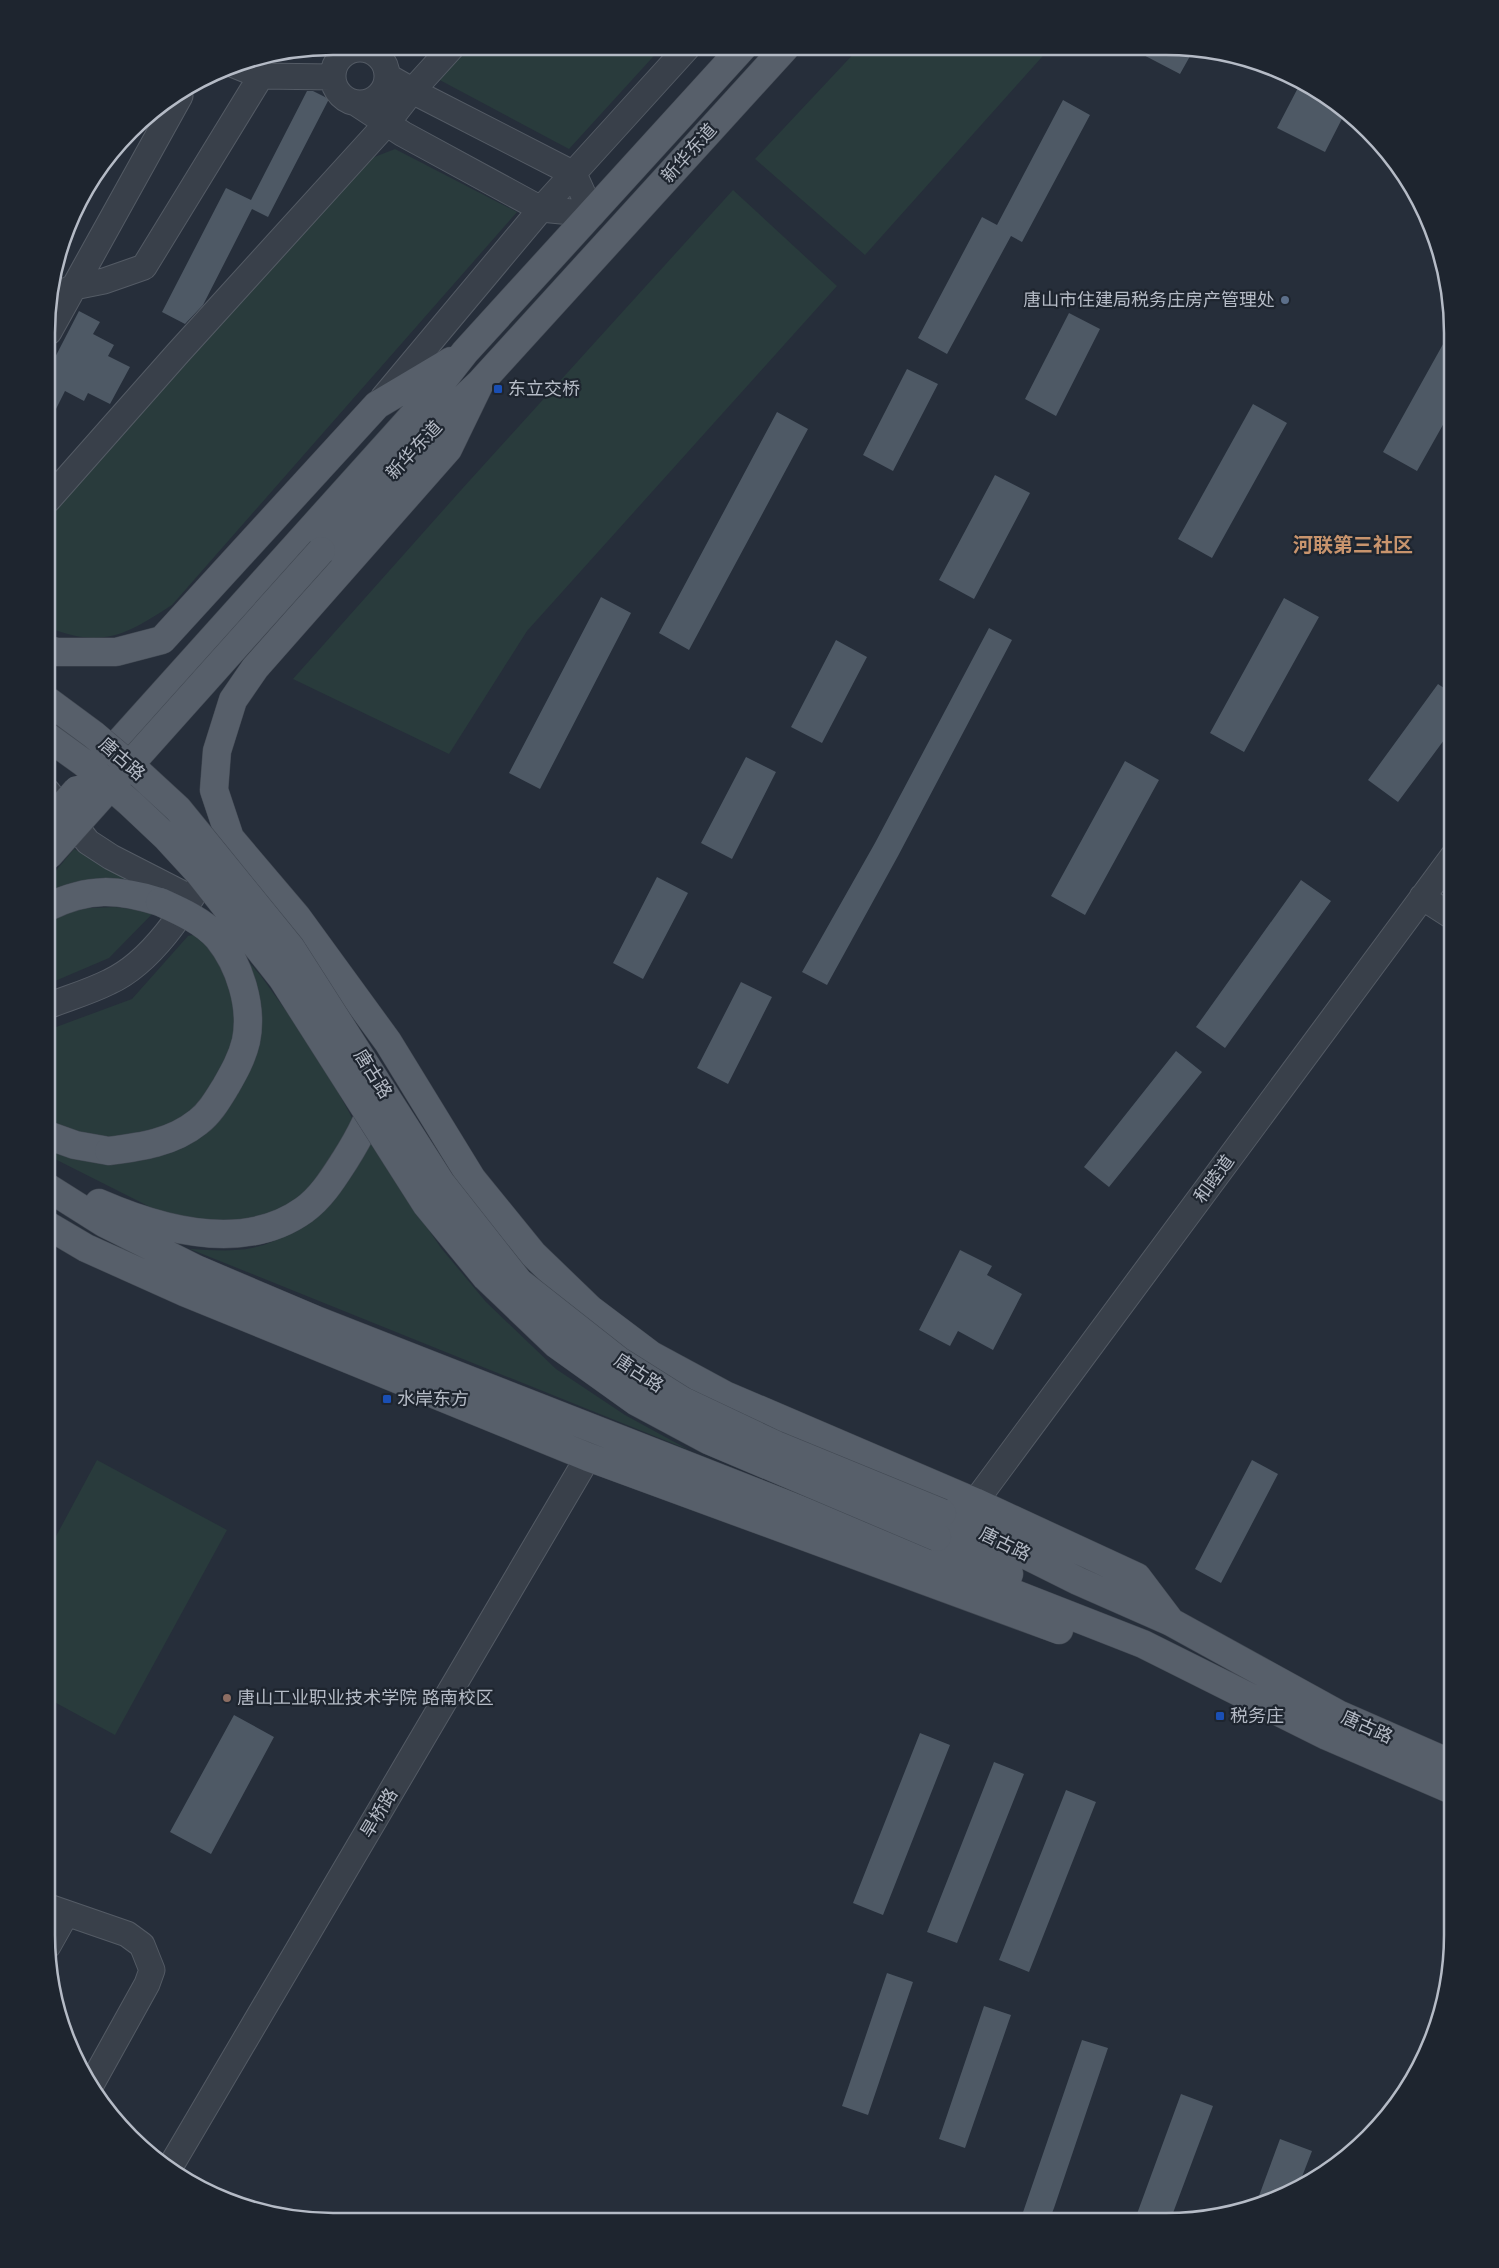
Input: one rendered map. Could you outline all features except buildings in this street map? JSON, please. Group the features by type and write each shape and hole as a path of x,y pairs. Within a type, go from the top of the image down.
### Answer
{"main road":[{"name":"新华东道","path":"55,848 312,544 465,352 736,55"},
{"name":"新华东道","path":"55,814 312,544 480,383 779,55"},
{"path":"55,652 116,652 162,640 377,405 465,352"},
{"path":"480,383 448,449 255,668 233,700 217,751 214,790 230,838 296,917 388,1042 472,1180 533,1254 590,1309 652,1354 726,1395 975,1502 1137,1577 1171,1622"},
{"name":"唐古路","path":"55,707 94,735 178,809 291,948 441,1183 519,1282 618,1360 683,1401 776,1445 937,1537 1143,1644 1327,1736 1444,1787"},
{"path":"55,742 84,763 130,803 166,837 200,874 282,978 426,1204 486,1278 556,1344 637,1402 708,1440 937,1537"},
{"path":"55,803 77,790"},
{"path":"55,904 68,897 104,891 137,895 160,902 191,916 218,938 231,960 242,982 248,1018 246,1041 238,1065 216,1104 198,1122 172,1137 147,1146 109,1151 75,1146 55,1138"},
{"path":"55,1183 118,1211 171,1228 214,1233 250,1232 279,1223 304,1210 329,1185 351,1150 375,1101 388,1042"},
{"name":"唐古路","path":"55,1192 104,1222 196,1269 307,1316 937,1537 1078,1581 1171,1622 1338,1714 1444,1760"},
{"path":"55,1230 86,1248 184,1292 588,1457 1094,1643 1143,1644"}],"street":[{"path":"342,55 337,62 333,77 340,94 386,123 541,209 592,214 574,174 412,91 387,76"},
{"path":"356,103 374,100 386,85 387,76 381,58 378,55"},
{"path":"55,492 445,55"},
{"path":"377,405 541,209 681,55"},
{"path":"245,70 261,76 333,77"},
{"path":"58,294 74,287 104,281 144,267 261,76"},
{"path":"56,320 176,104"},
{"path":"55,801 88,842 112,857 191,898"},
{"path":"55,1003 110,982 139,963 191,898 230,838"},
{"name":"和睦道","path":"975,1502 1444,867"},
{"path":"1422,897 1444,912"},
{"name":"旱桥路","path":"173,2162 588,1457"},
{"path":"56,1910 127,1934 142,1945 152,1970 147,1984 95,2078"}],"shaded area":[{"path":"457,55 655,55 569,149 436,78"},
{"path":"852,55 1044,55 865,255 755,159"},
{"path":"395,149 517,212 172,605 141,624 113,636 99,638 84,637 55,630 55,506 359,163"},
{"path":"733,190 837,286 527,631 449,754 293,679 462,489"},
{"path":"74,849 134,880 80,882 55,891 55,872"},
{"path":"115,907 154,912 109,958 55,981 55,915 65,909"},
{"path":"220,929 261,976 317,1054 355,1123 320,1179 281,1214 218,1226 158,1211 55,1159 55,1027 132,999 188,936"},
{"path":"370,1143 441,1248 486,1302 556,1369 625,1415 689,1450 190,1249 229,1250 252,1248 273,1242 291,1233 321,1208"},
{"path":"97,1460 227,1530 115,1735 55,1702 55,1538"}],"place":[{"name":"唐山市住建局税务庄房产管理处","path":"1285,300"},
{"name":"东立交桥","path":"498,389"},
{"name":"水岸东方","path":"387,1399"},
{"name":"唐山工业职业技术学院 路南校区","path":"227,1698"},
{"name":"税务庄","path":"1220,1716"}],"district":[{"name":"河联第三社区","path":"1353,545"}]}
